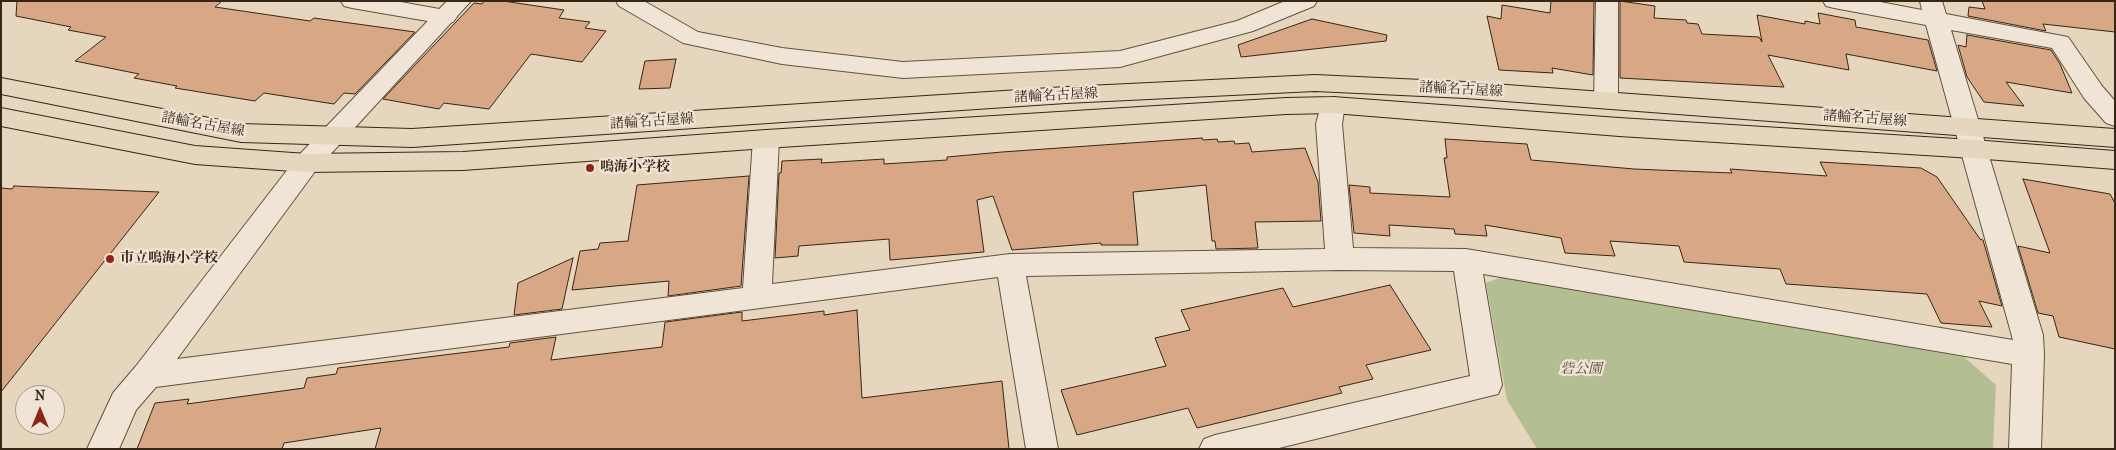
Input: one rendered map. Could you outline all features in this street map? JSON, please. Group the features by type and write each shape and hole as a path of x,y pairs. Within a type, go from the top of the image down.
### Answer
{"main road":[{"name":"諸輪名古屋線","path":"1,86 240,133 412,138 1066,95 1315,83 1466,90 1606,100 1970,137 2115,160"},
{"name":"諸輪名古屋線","path":"1,117 195,155 308,162 463,161 1286,106 1333,105 1619,127 1970,137 2115,138"}],"street":[{"path":"352,1 452,9"},
{"path":"627,1 691,38 782,56 903,70 1120,59 1245,26 1306,1"},
{"path":"1606,100 1607,1"},
{"path":"1834,1 1934,10 2060,42 2093,92 2115,118"},
{"path":"103,449 124,402 147,375 308,162 452,9"},
{"path":"1934,10 2028,335 2029,356 2025,449"},
{"path":"1333,105 1329,124 1340,259"},
{"path":"758,297 766,140"},
{"path":"147,375 1010,265 1340,259 1466,260 2029,356"},
{"path":"1215,449 1487,385 1466,260"},
{"path":"1010,265 1042,449"}],"green space":[{"name":"砦公園","path":"1502,277 1964,357 1996,385 1993,449 1537,449 1507,400 1486,283"}],"building":[{"path":"17,1 222,1 215,7 310,21 314,18 415,32 355,94 344,93 334,104 264,93 255,101 175,88 177,86 134,78 139,74 75,61 106,37 68,30 71,27 16,16"},
{"path":"484,1 503,1 564,10 559,18 590,22 585,28 606,31 582,62 531,54 489,109 444,103 439,109 383,99 474,3 482,4"},
{"path":"1551,1 1594,1 1593,75 1552,68 1553,73 1499,70 1487,16 1501,19 1502,5 1550,13"},
{"path":"1620,1 1655,6 1654,18 1686,20 1687,23 1698,24 1702,34 1759,37 1762,42 1757,15 1805,24 1805,21 1820,24 1818,13 1855,20 1856,27 1928,40 1937,71 1846,54 1849,70 1768,55 1784,87 1620,78"},
{"path":"1982,1 2115,1 2115,32 2043,24 2046,31 1968,16 1969,7 1985,9"},
{"path":"1312,19 1387,35 1386,41 1241,57 1238,45"},
{"path":"1967,35 2051,50 2060,64 2072,93 2006,82 2024,106 1984,102 1967,77 1958,45 1966,47"},
{"path":"676,59 670,88 639,89 645,61"},
{"path":"1202,138 1203,140 1217,139 1218,142 1234,141 1235,144 1249,143 1252,152 1305,148 1318,182 1321,221 1255,222 1258,248 1216,249 1215,241 1212,241 1206,185 1133,192 1138,245 1101,245 1101,243 1012,250 993,196 977,200 984,252 890,260 889,239 799,246 798,256 775,258 779,173 781,173 782,161 822,159 821,163 884,159 884,164 947,160 947,157 1002,152"},
{"path":"1445,139 1527,144 1531,160 1634,169 1732,173 1730,169 1827,176 1820,162 1921,168 1937,177 1980,239 1983,240 2002,306 1979,301 1992,327 1941,323 1927,294 1786,284 1780,269 1684,262 1679,246 1610,241 1615,256 1565,253 1561,238 1485,225 1487,236 1455,234 1454,229 1389,225 1390,236 1354,233 1349,185 1370,187 1370,193 1450,197 1444,158 1447,158"},
{"path":"749,176 741,286 668,296 669,281 572,290 580,251 598,249 600,243 628,241 637,185"},
{"path":"2023,179 2110,194 2115,203 2115,349 2059,337 2053,316 2038,313 2018,246 2050,253"},
{"path":"14,186 159,192 1,392 1,188 12,189"},
{"path":"573,258 562,309 514,315 518,283"},
{"path":"1390,285 1431,350 1366,365 1373,379 1339,387 1342,393 1197,428 1188,408 1077,435 1061,390 1166,366 1155,338 1190,330 1181,310 1283,288 1293,307"},
{"path":"857,310 862,398 1002,381 1009,449 375,449 381,428 284,443 282,449 137,449 155,403 189,399 187,404 304,388 307,378 336,374 338,368 509,347 510,343 556,337 551,360 662,347 665,322 742,312 742,321 824,311 824,315"}],"place":[{"name":"鳴海小学校","path":"590,168"},
{"name":"市立鳴海小学校","path":"110,259"}]}
